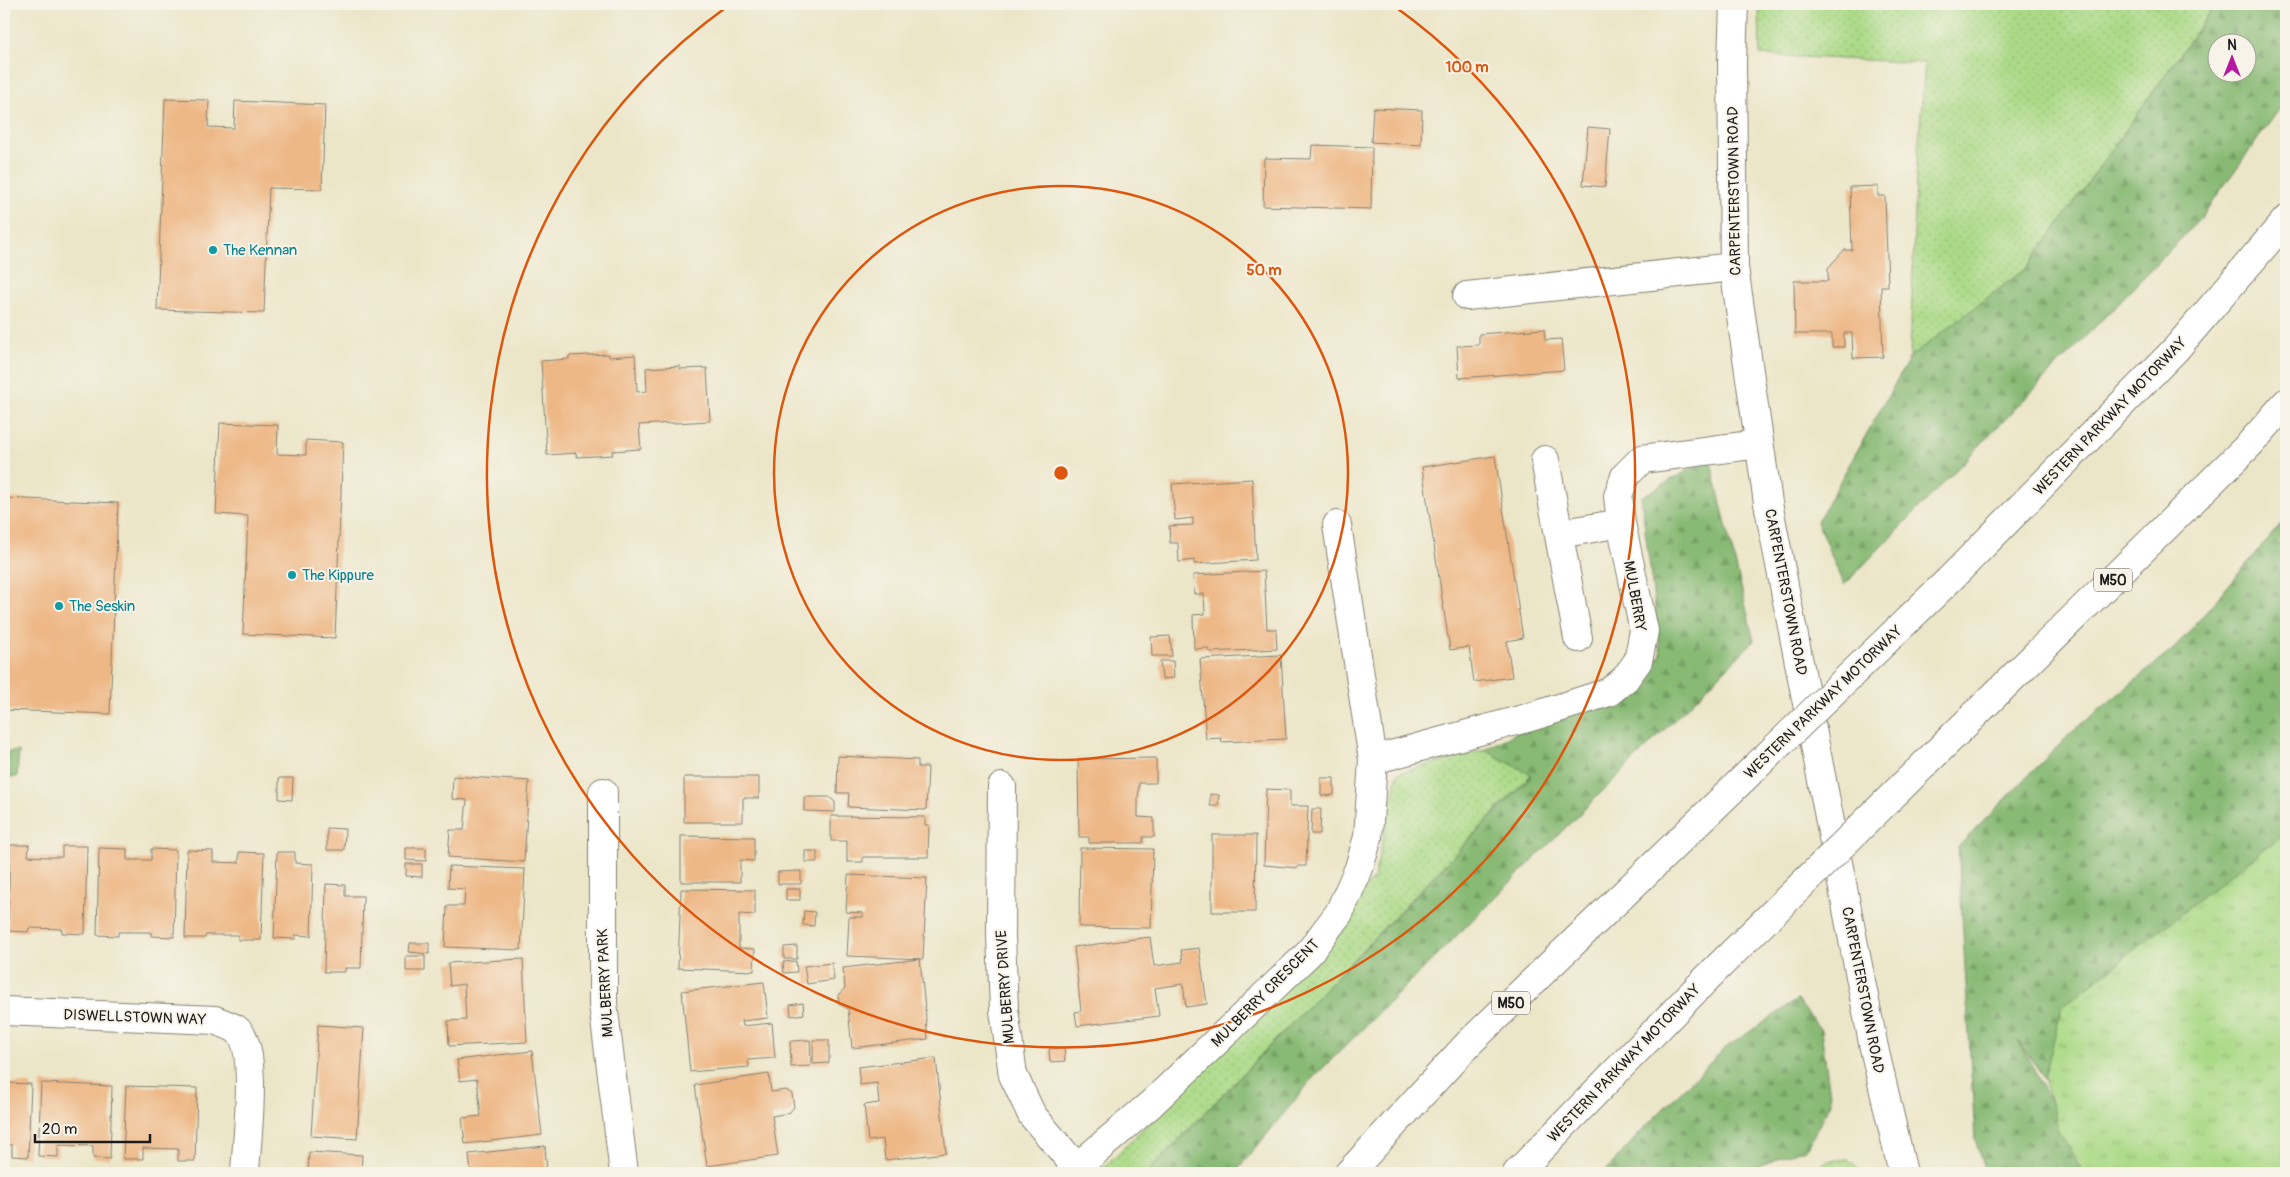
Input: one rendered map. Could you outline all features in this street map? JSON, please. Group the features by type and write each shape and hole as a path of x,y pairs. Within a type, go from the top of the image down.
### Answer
{"main road":[{"path":"1715,4 1732,63"},
{"name":"CARPENTERSTOWN ROAD","path":"1734,4 1732,63 1734,267 1759,444 1768,503 1874,1048 1902,1173"},
{"name":"WESTERN PARKWAY MOTORWAY","path":"1349,1173 1469,1043 1949,580 2175,350 2286,220"},
{"path":"1467,296 1734,267"},
{"name":"WESTERN PARKWAY MOTORWAY","path":"1517,1173 1712,973 2243,451 2286,403"},
{"name":"MULBERRY","path":"1373,760 1552,710 1609,692 1625,679 1638,661 1644,631 1621,523 1618,496 1625,476 1642,459 1759,444"},
{"path":"1545,460 1578,638"},
{"path":"1559,534 1621,523"},
{"name":"MULBERRY CRESCENT","path":"1073,1170 1151,1104 1308,954 1339,913 1359,868 1368,838 1373,760 1336,525"},
{"name":"MULBERRY DRIVE","path":"1002,787 1001,935 1004,1010 1014,1075 1032,1115 1073,1170"},
{"name":"MULBERRY PARK","path":"603,792 603,1004 624,1173"},
{"name":"DISWELLSTOWN WAY","path":"4,1011 215,1020 238,1030 247,1046 251,1065 245,1173"}],"green space":[{"path":"1759,4 2216,4 2028,267 1910,357 1916,177 1925,63 1760,55"},
{"path":"2216,4 2286,4 2286,100 2200,219 1844,585 1817,522 1910,357 2028,267"},
{"path":"1710,458 1754,641 1313,1078 1235,1173 1147,1173 1532,775 1484,750 1661,656 1641,497"},
{"path":"2286,518 2286,832 2062,1007 2044,1079 2018,1040 2088,1173 1985,1173 1975,1139 1958,847 2070,734 2176,647"},
{"path":"1484,750 1532,774 1147,1173 1098,1173 1235,1038 1374,878 1398,773"},
{"path":"19,751 17,777 4,777 4,752"},
{"path":"2286,832 2286,1173 2084,1173 2059,1131 2044,1079 2062,1007"},
{"path":"1797,1000 1821,1030 1831,1102 1807,1148 1753,1168 1745,1173 1604,1173 1650,1122 1724,1049"},
{"path":"1848,1159 1863,1173 1810,1173 1827,1161"}],"building":[{"name":"The Kennan","path":"165,99 209,100 208,127 234,128 235,101 325,105 322,189 269,188 264,313 157,310"},
{"path":"1373,108 1422,110 1421,145 1371,142"},
{"path":"1588,127 1610,129 1605,187 1583,185"},
{"path":"1312,145 1372,147 1371,209 1263,206 1264,158 1311,159"},
{"path":"1878,186 1878,196 1885,196 1888,286 1881,286 1883,357 1853,358 1852,333 1844,333 1844,347 1832,347 1832,334 1795,334 1794,281 1828,281 1828,268 1844,250 1852,250 1850,187"},
{"path":"1544,329 1545,340 1561,339 1564,370 1459,378 1457,346 1479,345 1479,334"},
{"path":"609,354 609,357 635,355 637,392 647,391 646,368 680,366 680,369 707,368 710,421 639,425 641,449 612,451 613,455 577,457 576,453 547,455 541,361 569,359 569,356"},
{"name":"The Kippure","path":"220,423 278,425 277,454 306,455 306,440 343,442 335,638 243,634 248,516 216,514"},
{"path":"1495,456 1523,638 1507,641 1512,677 1474,682 1469,647 1450,650 1422,467"},
{"path":"1252,479 1256,560 1194,564 1194,560 1179,562 1178,543 1170,543 1169,526 1193,525 1193,518 1175,520 1172,484"},
{"name":"The Seskin","path":"4,498 118,503 110,714 4,710"},
{"path":"1264,571 1267,629 1276,629 1277,649 1209,652 1208,648 1194,649 1193,615 1205,614 1204,594 1194,594 1193,575"},
{"path":"1170,636 1172,656 1152,656 1151,637"},
{"path":"1281,655 1286,739 1222,742 1221,738 1206,739 1200,659"},
{"path":"1160,661 1173,661 1174,678 1162,679"},
{"path":"838,756 918,760 918,767 928,767 926,810 848,807 849,793 837,793"},
{"path":"1156,758 1156,783 1139,783 1138,800 1138,817 1154,818 1154,837 1143,837 1143,843 1089,843 1089,837 1079,837 1078,759"},
{"path":"453,776 529,781 524,862 448,857 450,830 464,830 467,800 452,799"},
{"path":"684,777 759,777 759,798 743,798 743,822 684,822"},
{"path":"279,778 293,778 292,800 279,799"},
{"path":"1321,778 1334,778 1334,795 1321,796"},
{"path":"1266,789 1290,790 1290,806 1308,806 1306,866 1298,866 1298,868 1264,865"},
{"path":"1210,794 1219,795 1218,806 1210,806"},
{"path":"804,797 829,797 835,802 835,812 804,811"},
{"path":"1312,809 1321,809 1320,834 1311,834"},
{"path":"831,816 925,817 925,825 929,825 928,857 863,857 863,862 847,862 847,841 831,841"},
{"path":"327,828 345,829 344,850 327,850"},
{"path":"1212,835 1256,835 1255,912 1212,912"},
{"path":"681,836 754,837 754,861 740,860 740,882 681,882"},
{"path":"10,845 29,845 28,856 47,857 62,857 62,846 87,846 85,934 62,933 62,929 29,928 28,932 8,931"},
{"path":"99,848 127,849 127,860 151,860 151,849 176,850 174,937 151,936 151,932 118,932 118,936 97,935"},
{"path":"406,848 426,848 426,861 406,860"},
{"path":"1080,848 1153,849 1151,928 1079,927"},
{"path":"187,850 213,851 213,862 239,863 239,852 264,853 261,940 238,940 238,935 206,935 205,938 185,938"},
{"path":"805,851 817,851 817,862 805,862"},
{"path":"277,852 295,852 295,863 313,864 311,936 295,935 295,939 274,938"},
{"path":"406,864 422,864 422,877 406,876"},
{"path":"449,866 525,869 521,950 445,947 447,906 464,906 465,889 448,888"},
{"path":"801,871 801,884 778,884 778,872"},
{"path":"848,875 927,878 923,959 847,956 849,917 863,917 863,913 846,912"},
{"path":"326,884 345,885 345,896 363,896 361,968 345,968 345,972 324,972"},
{"path":"681,889 755,890 755,915 739,914 739,948 755,949 754,971 678,968"},
{"path":"786,889 800,889 800,900 786,900"},
{"path":"804,911 815,912 814,926 803,925"},
{"path":"1150,937 1154,966 1183,962 1181,950 1199,948 1207,1004 1186,1007 1183,984 1155,988 1159,1016 1077,1026 1075,1012 1081,1011 1074,947"},
{"path":"410,943 429,943 429,954 409,952"},
{"path":"797,946 797,959 784,959 784,947"},
{"path":"406,956 425,956 425,971 406,971"},
{"path":"523,959 527,1042 449,1046 448,1021 466,1020 464,984 450,986 448,963"},
{"path":"920,959 928,1039 852,1048 848,1009 839,1004 838,995 845,988 843,968"},
{"path":"796,961 797,972 784,973 783,962"},
{"path":"832,963 834,980 807,984 804,966"},
{"path":"764,982 768,1018 742,1021 743,1026 772,1023 775,1058 748,1060 749,1067 690,1072 682,991"},
{"path":"803,1003 804,1014 791,1016 790,1005"},
{"path":"318,1025 364,1028 357,1139 311,1136"},
{"path":"810,1040 811,1066 791,1067 790,1041"},
{"path":"813,1040 829,1040 829,1063 813,1064"},
{"path":"1064,1048 1065,1061 1050,1062 1049,1049"},
{"path":"532,1051 542,1135 465,1144 462,1118 481,1116 477,1079 460,1081 457,1060"},
{"path":"936,1058 946,1153 885,1160 883,1139 868,1141 864,1105 879,1103 877,1083 860,1085 858,1067"},
{"path":"769,1074 771,1092 786,1090 792,1094 794,1107 789,1113 772,1116 778,1156 707,1166 695,1085"},
{"path":"4,1083 31,1084 28,1157 12,1156 12,1145 4,1144"},
{"path":"41,1083 112,1086 110,1159 93,1158 93,1146 58,1145 58,1157 38,1156"},
{"path":"126,1086 197,1088 195,1161 178,1161 178,1149 143,1148 143,1159 123,1159"},
{"path":"545,1146 547,1173 471,1173 469,1154"},
{"path":"309,1152 362,1155 361,1173 308,1173"}],"place":[{"name":"The Kennan","path":"213,250"},
{"name":"The Kippure","path":"292,575"},
{"name":"The Seskin","path":"59,606"}]}
